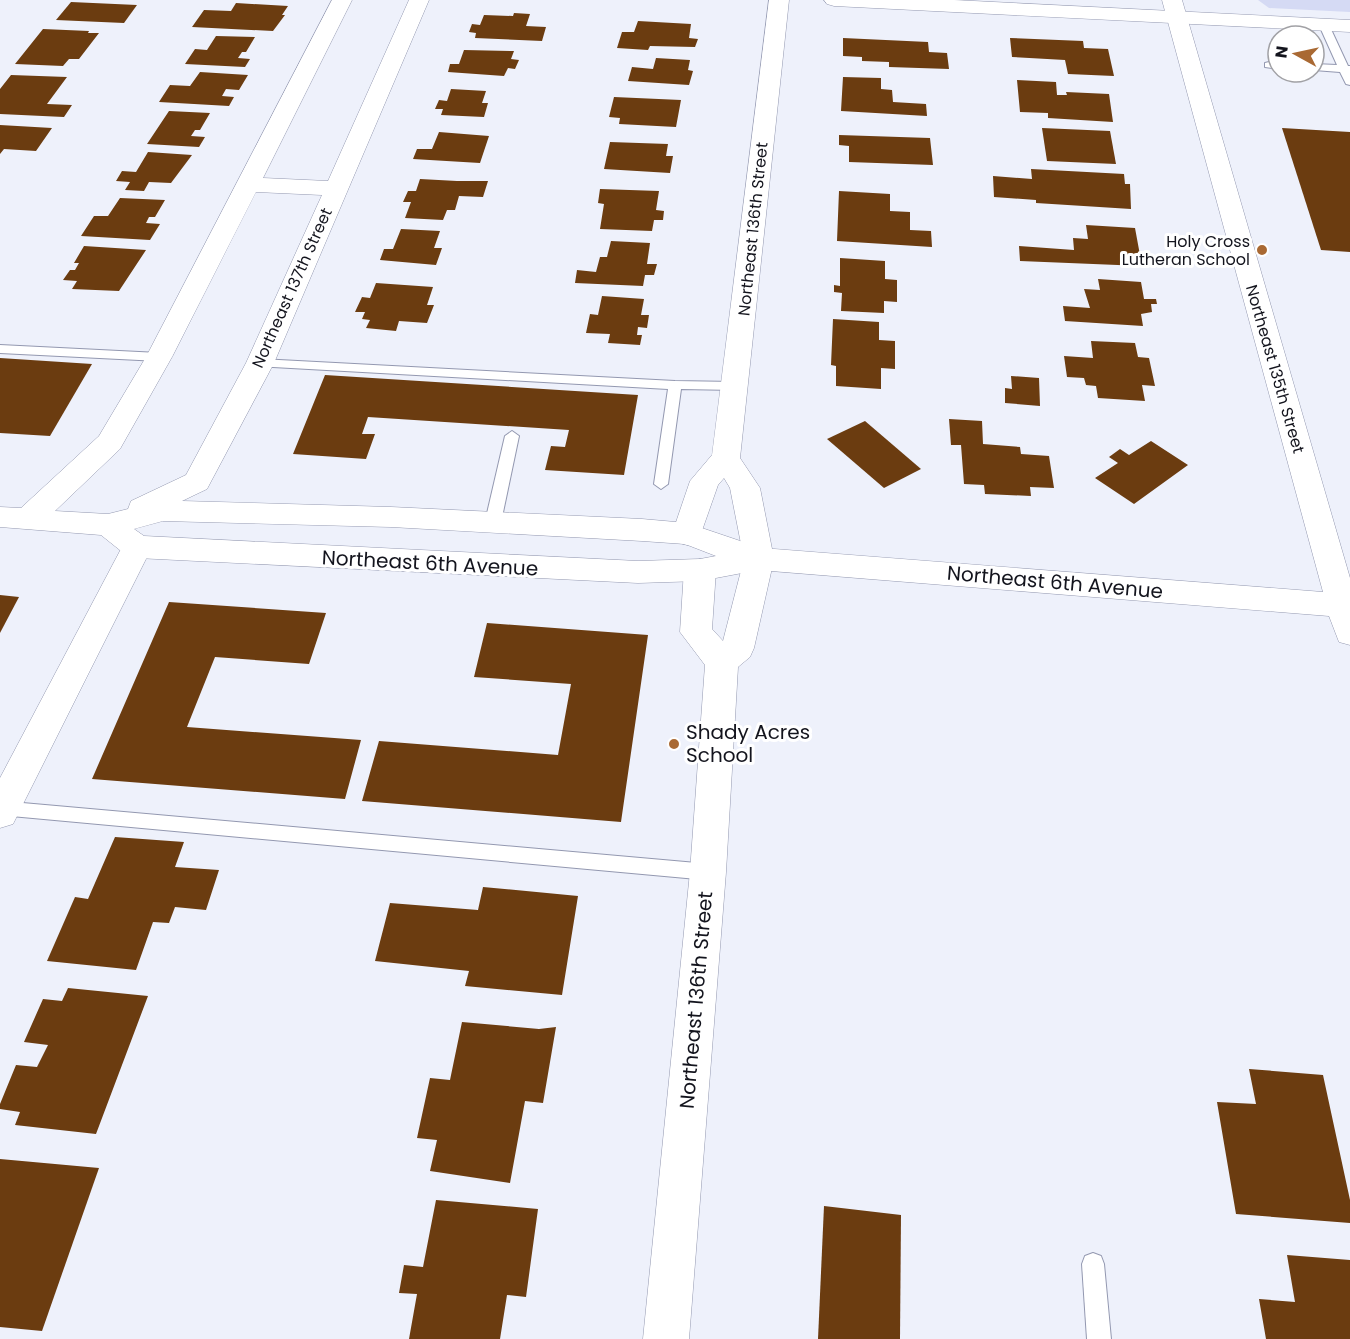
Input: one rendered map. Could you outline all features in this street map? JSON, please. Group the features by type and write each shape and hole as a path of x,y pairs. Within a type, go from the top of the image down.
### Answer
{"street":[{"path":"14,518 110,442 159,357 342,0"},
{"name":"Northeast 137th Street","path":"108,525 197,482 260,363 419,0"},
{"name":"Northeast 136th Street","path":"726,458 779,0"},
{"path":"834,0 1175,9 1315,24"},
{"name":"Northeast 135th Street","path":"1175,9 1347,615"},
{"path":"1326,25 1350,26"},
{"path":"248,184 336,189"},
{"path":"687,534 705,481 726,458 745,488 759,559 738,648 722,662 696,632 700,570"},
{"name":"Northeast 6th Avenue","path":"14,518 108,525 164,511 493,522 687,534 759,559 1347,615"},
{"path":"1,810 137,547 108,525"},
{"name":"Northeast 6th Avenue","path":"137,547 638,572 700,570 759,559"},
{"name":"Northeast 136th Street","path":"666,1339 708,872 722,662"}],"lane":[{"path":"1326,29 1347,69 1350,82"},
{"path":"1326,68 1347,69"},
{"path":"0,349 159,357"},
{"path":"260,363 675,385 735,386"},
{"path":"661,484 675,385"},
{"path":"493,522 512,436"},
{"path":"1,810 708,872"},
{"path":"1093,1264 1100,1339"}],"shaded area":[{"path":"1258,0 1350,0 1350,12 1269,8"}],"building":[{"path":"71,2 137,5 124,23 56,20"},
{"path":"236,3 288,6 282,15 285,15 273,31 192,27 204,10 231,11"},
{"path":"514,13 530,14 526,26 546,27 542,41 475,38 476,33 469,32 472,24 480,25 484,15 513,16"},
{"path":"638,21 691,24 689,38 698,39 695,47 650,46 648,50 617,48 622,32 634,32"},
{"path":"43,29 99,33 79,59 69,59 63,66 15,64"},
{"path":"216,36 255,37 246,52 242,52 238,58 250,59 245,67 185,64 195,49 207,50"},
{"path":"843,38 928,42 929,52 947,53 949,69 889,67 889,62 862,61 862,57 843,56"},
{"path":"1010,38 1083,41 1084,48 1108,49 1114,76 1068,74 1065,60 1012,57"},
{"path":"464,50 514,51 511,59 519,60 515,69 508,68 504,76 448,72 450,64 459,64"},
{"path":"656,58 690,60 688,70 693,71 689,85 628,81 632,67 653,69"},
{"path":"200,72 248,75 239,90 226,89 222,96 234,97 229,106 159,102 170,85 190,86"},
{"path":"11,75 67,77 47,104 72,105 64,117 0,114 0,89"},
{"path":"843,77 881,78 881,89 892,90 893,102 926,104 927,116 841,111"},
{"path":"1017,80 1056,82 1057,95 1067,95 1066,92 1109,94 1113,122 1048,118 1048,113 1020,112"},
{"path":"451,89 486,91 482,103 488,103 484,117 441,115 443,109 435,109 439,100 447,101"},
{"path":"614,97 681,100 676,127 619,124 620,118 609,117"},
{"path":"169,111 210,113 200,130 195,130 191,136 205,137 199,147 147,144"},
{"path":"0,125 52,128 36,151 4,149 0,154"},
{"path":"1042,128 1110,131 1116,164 1047,161"},
{"path":"1282,128 1350,132 1350,252 1321,250"},
{"path":"439,132 489,136 480,163 413,159 417,149 432,149"},
{"path":"839,135 930,138 933,165 849,162 849,146 839,145"},
{"path":"610,142 668,144 666,156 673,156 670,173 604,169"},
{"path":"148,152 192,155 171,183 149,182 144,191 125,190 130,182 116,181 122,171 136,172"},
{"path":"1031,169 1124,174 1125,184 1130,184 1131,209 1036,203 1036,200 994,197 993,176 1032,179"},
{"path":"420,179 488,181 483,197 459,196 455,210 447,210 443,220 405,218 411,202 403,202 408,191 416,191"},
{"path":"600,189 659,191 656,210 664,211 663,220 654,220 652,231 600,229 604,204 598,203"},
{"path":"839,191 890,194 890,211 910,212 910,230 931,231 932,247 837,241"},
{"path":"120,198 165,200 155,217 149,217 146,223 160,224 150,240 81,236 94,216 108,216"},
{"path":"1086,225 1135,228 1142,266 1020,261 1019,246 1074,250 1073,238 1088,239"},
{"path":"401,229 440,231 434,248 442,248 436,265 380,260 384,249 393,249"},
{"path":"611,241 650,243 647,264 657,264 654,275 645,275 643,286 575,283 577,270 596,272 600,257 607,257"},
{"path":"84,246 146,250 119,291 72,289 77,281 63,280 70,270 75,270 79,263 74,263"},
{"path":"840,258 885,261 885,279 897,280 897,302 884,301 884,313 841,311 842,293 834,292 834,285 840,286"},
{"path":"1098,279 1141,282 1144,299 1156,299 1157,304 1151,304 1152,312 1141,314 1143,326 1065,321 1063,306 1090,308 1084,289 1100,290"},
{"path":"376,283 433,287 427,305 434,305 427,323 399,321 396,331 366,328 370,320 362,319 365,312 355,312 362,297 370,298"},
{"path":"602,296 644,299 641,315 649,315 647,328 638,327 637,335 642,335 640,345 608,343 610,334 586,333 590,314 598,315"},
{"path":"833,319 879,322 879,340 895,341 895,369 881,368 881,389 836,386 836,366 831,365"},
{"path":"1091,341 1135,343 1138,357 1149,358 1155,386 1142,385 1145,401 1098,398 1096,386 1086,385 1084,378 1067,377 1064,356 1093,358"},
{"path":"0,358 92,364 50,436 0,433"},
{"path":"325,375 638,395 624,475 545,470 551,446 565,447 569,430 368,417 362,434 375,434 366,459 293,454"},
{"path":"1011,376 1039,378 1040,406 1005,403 1005,388 1012,389"},
{"path":"949,419 982,421 983,444 1020,447 1021,454 1049,456 1054,488 1030,487 1031,496 985,494 984,485 964,484 961,445 951,445"},
{"path":"865,421 921,469 884,488 827,439"},
{"path":"1151,441 1188,465 1134,504 1095,478 1118,463 1109,457 1120,449 1129,455"},
{"path":"0,595 19,597 0,633"},
{"path":"169,602 326,613 309,664 215,657 187,727 361,740 345,799 92,779"},
{"path":"487,623 648,635 621,822 362,801 379,741 558,755 571,684 474,677"},
{"path":"115,837 184,842 175,867 219,870 206,910 175,907 169,923 153,922 136,970 47,961 75,897 88,899"},
{"path":"483,887 578,896 562,995 465,986 469,971 375,961 390,903 478,910"},
{"path":"68,988 148,996 96,1134 15,1125 20,1112 0,1109 16,1065 37,1067 48,1045 24,1042 43,999 62,1001"},
{"path":"462,1022 539,1029 556,1027 543,1103 525,1101 510,1183 430,1171 437,1140 417,1138 430,1078 450,1080"},
{"path":"1249,1069 1323,1075 1350,1200 1350,1223 1236,1214 1217,1102 1256,1104"},
{"path":"0,1159 99,1168 42,1331 0,1327"},
{"path":"436,1200 538,1209 526,1297 507,1295 500,1339 409,1339 417,1294 399,1293 404,1265 423,1267"},
{"path":"824,1206 901,1215 900,1339 818,1339"},
{"path":"1287,1255 1350,1260 1350,1339 1266,1339 1259,1299 1295,1302"}],"place":[{"name":"Holy Cross Lutheran School","path":"1262,250"},
{"name":"Shady Acres School","path":"674,744"}]}
